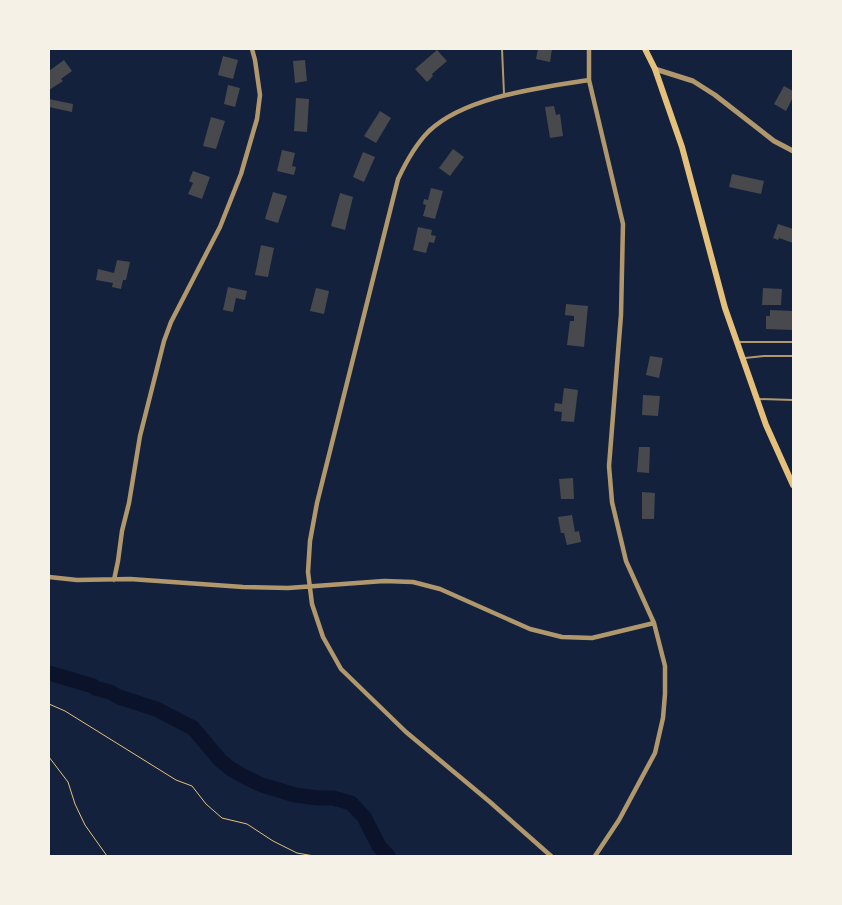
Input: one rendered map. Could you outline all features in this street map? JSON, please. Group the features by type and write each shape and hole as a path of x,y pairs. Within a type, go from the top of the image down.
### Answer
{"main road":[{"path":"645,49 655,69 682,147 725,308 766,425 793,485"}],"street":[{"path":"114,580 140,436 164,341 171,322 220,227 241,174 257,119 260,95 252,49"},
{"path":"589,49 589,80 623,224 622,315 610,466 612,502 626,561 654,623 665,666 666,694 655,753 619,820 595,856"},
{"path":"655,69 693,81 715,95 774,141 793,151"},
{"path":"551,856 406,732 341,669 323,637 312,604 309,586 310,541 317,503 398,179 410,153 429,131 452,114 474,104 504,96 589,80"},
{"path":"49,577 77,580 130,579 243,587 288,588 384,581 413,582 440,589 530,629 562,637 592,638 654,623"}],"lane":[{"path":"502,49 504,96"},
{"path":"738,342 793,342"},
{"path":"743,359 764,356 793,356"},
{"path":"757,399 793,400"}],"path":[{"path":"49,704 65,711 176,780 192,786 206,804 222,818 247,824 296,853 314,856"},
{"path":"49,757 68,782 75,804 85,825 107,856"}],"building":[{"path":"538,49 552,49 550,62 536,59"},
{"path":"437,50 447,61 432,74 433,76 427,82 415,69"},
{"path":"223,56 238,60 233,79 218,75"},
{"path":"64,60 72,71 61,79 63,81 49,90 49,71"},
{"path":"305,60 307,81 295,83 293,61"},
{"path":"228,85 240,88 235,107 224,104"},
{"path":"784,86 793,91 793,97 786,111 774,104"},
{"path":"296,98 309,99 307,132 294,131"},
{"path":"49,99 73,104 72,112 49,107"},
{"path":"554,106 556,115 560,114 563,136 550,138 545,107"},
{"path":"380,111 391,118 376,143 364,136"},
{"path":"211,117 225,121 216,149 203,146"},
{"path":"453,149 464,157 450,176 439,168"},
{"path":"282,150 295,153 292,166 296,167 294,175 277,171"},
{"path":"363,152 375,157 364,182 353,177"},
{"path":"193,171 210,177 202,199 188,194 193,183 189,181"},
{"path":"732,174 764,181 761,194 729,187"},
{"path":"431,188 443,191 435,219 423,216 426,205 423,204 424,199 428,200"},
{"path":"273,192 287,196 278,223 265,219"},
{"path":"340,193 353,197 345,230 331,226"},
{"path":"778,224 793,229 793,243 773,238"},
{"path":"418,227 432,230 431,235 436,236 434,243 429,242 426,253 413,250"},
{"path":"261,245 274,248 268,277 255,275"},
{"path":"117,260 130,262 126,280 123,280 121,289 112,287 113,283 96,280 98,269 114,273"},
{"path":"228,287 247,291 245,300 236,298 233,312 223,310"},
{"path":"316,288 329,291 324,314 310,311"},
{"path":"763,288 782,289 781,305 762,305"},
{"path":"566,304 588,306 584,347 567,345 570,321 574,321 574,316 565,315"},
{"path":"770,310 793,311 793,330 766,329 766,316 770,316"},
{"path":"650,356 663,358 659,378 646,375"},
{"path":"564,388 578,390 574,422 561,421 562,412 554,411 555,403 562,404"},
{"path":"643,395 660,396 658,416 642,415"},
{"path":"639,447 650,447 649,473 637,472"},
{"path":"573,478 574,499 561,499 559,479"},
{"path":"642,492 655,493 654,519 642,519"},
{"path":"572,515 575,532 579,531 581,542 567,545 564,533 561,533 558,517"}],"waterway":[{"path":"49,673 93,686 156,709 193,728 220,760 231,769 262,785 295,795 333,798 351,803 364,817 379,846 388,856"}]}
